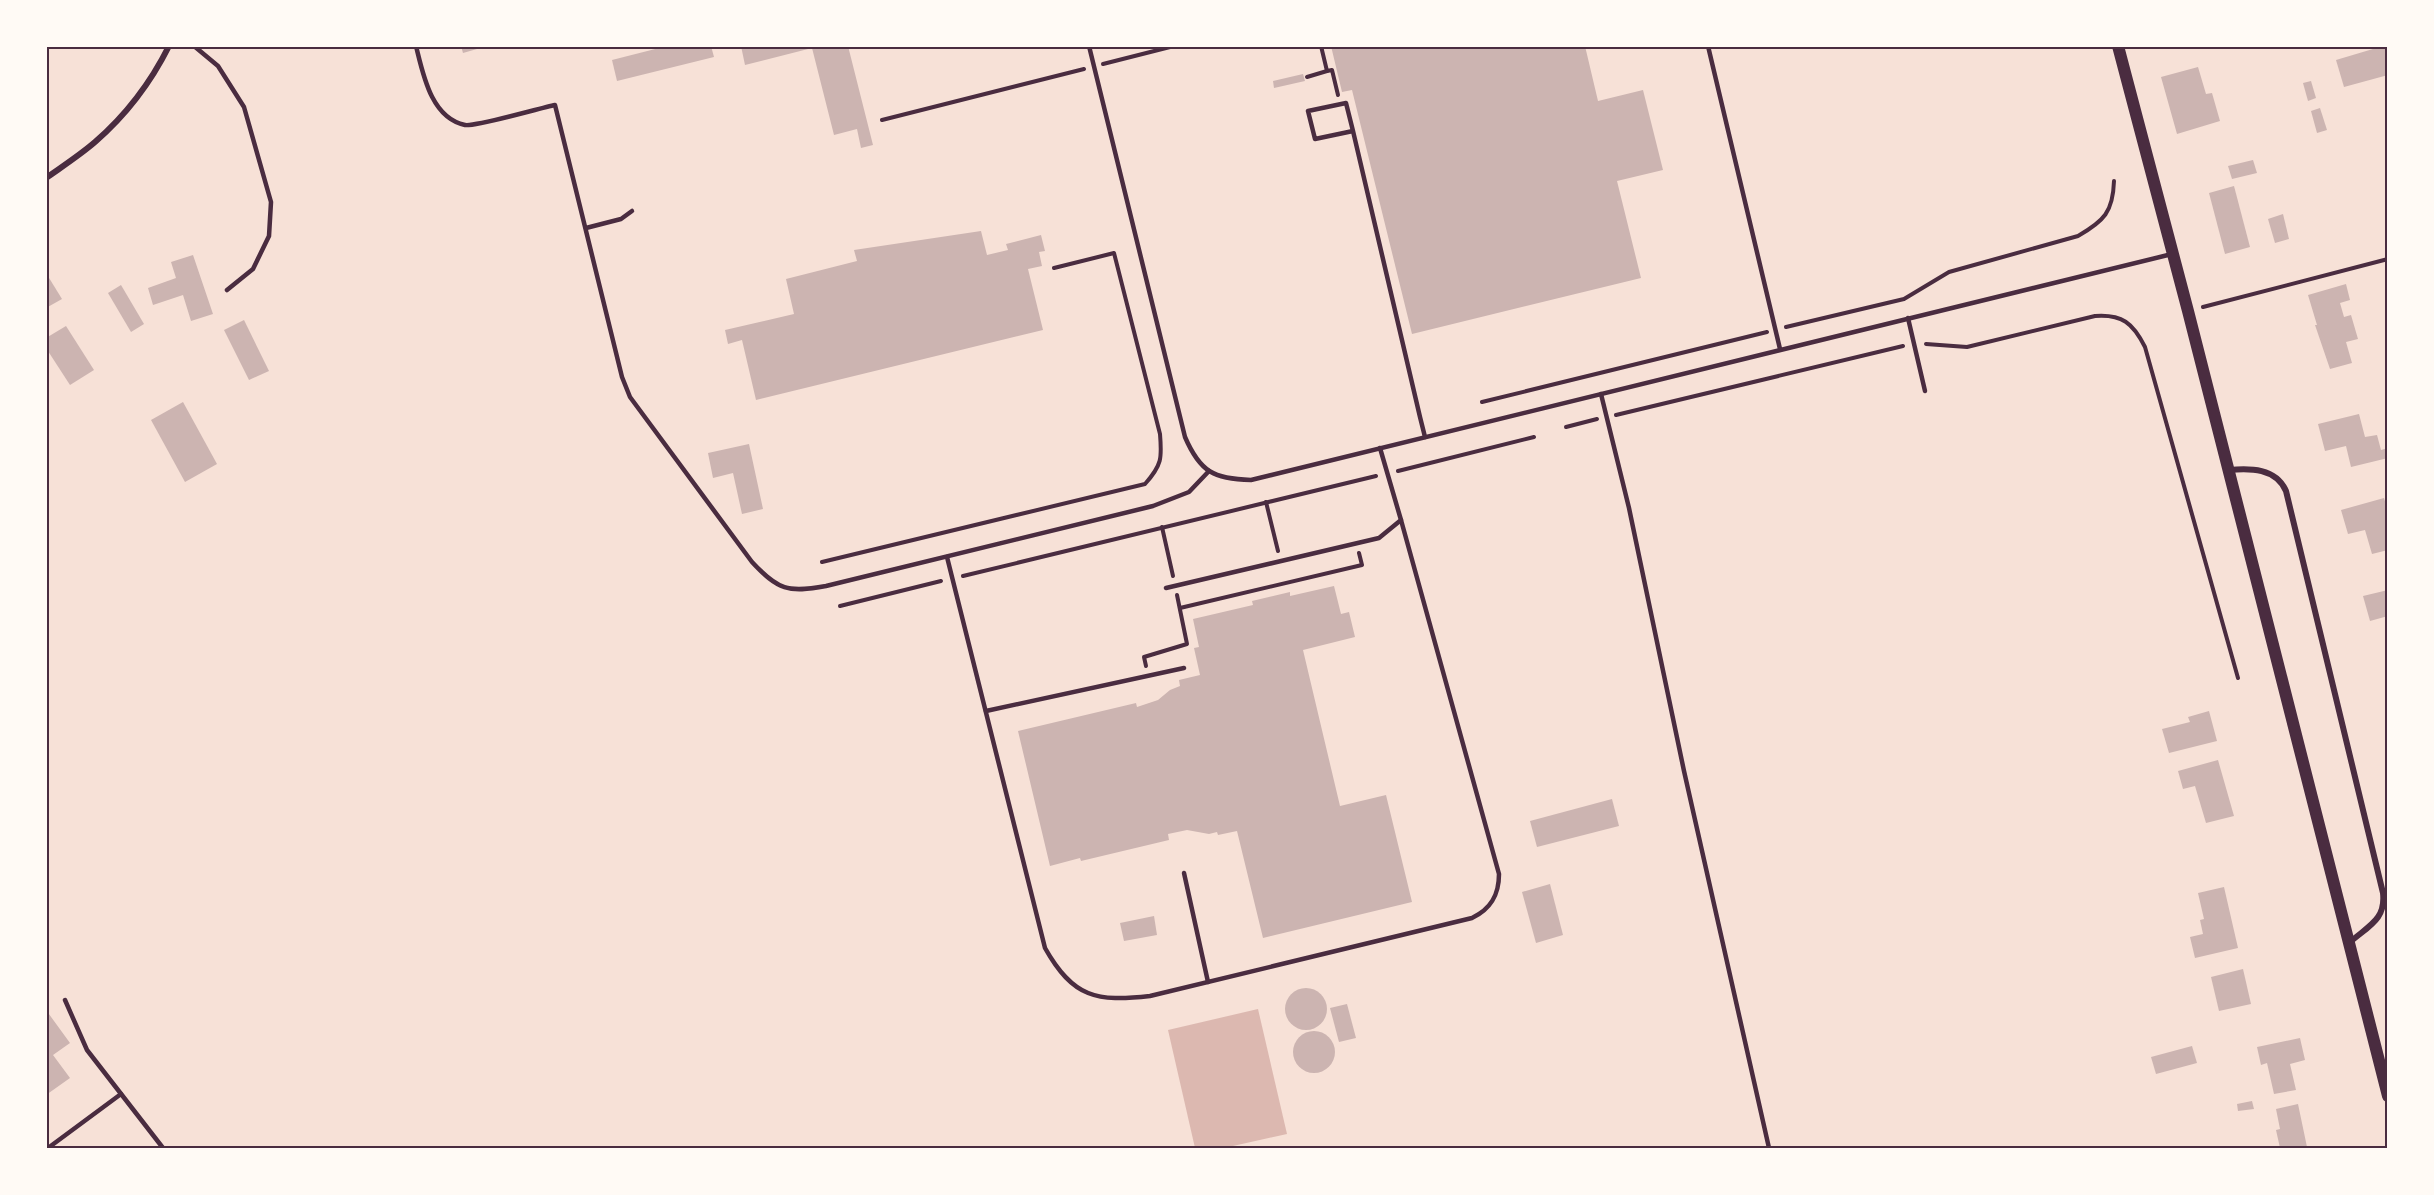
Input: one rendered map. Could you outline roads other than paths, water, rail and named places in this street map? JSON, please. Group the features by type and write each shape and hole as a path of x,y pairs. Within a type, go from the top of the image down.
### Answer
{"main road":[{"path":"2118,46 2388,1096"}],"street":[{"path":"46,178 96,141 130,105 158,68 169,46"},
{"path":"2228,470 2249,468 2262,470 2283,483 2286,491 2383,893 2384,906 2379,916 2349,943"}],"lane":[{"path":"194,46 218,66 244,107 270,202 269,236 253,269 227,290"},
{"path":"416,46 425,81 435,102 450,119 466,125 555,105 622,377 630,397 752,562 767,579 780,587 801,591 1153,506 1189,492 1209,471"},
{"path":"1089,46 1185,437 1194,459 1209,471 1227,480 1251,480 2173,253"},
{"path":"1708,46 1780,350"},
{"path":"1353,131 1315,139 1308,111 1346,102 1353,131 1425,437"},
{"path":"586,228 621,219 632,211"},
{"path":"1908,318 1925,391"},
{"path":"1601,394 1629,508 1684,771 1768,1149"},
{"path":"948,556 1045,948 1064,979 1075,987 1115,1000 1150,996 1472,918 1483,913 1494,901 1499,887 1499,874 1380,448"},
{"path":"1166,588 1379,538 1401,520"},
{"path":"986,711 1184,668"},
{"path":"1184,873 1208,982"},
{"path":"65,1000 87,1050 163,1149"},
{"path":"48,1149 121,1094"}]}
